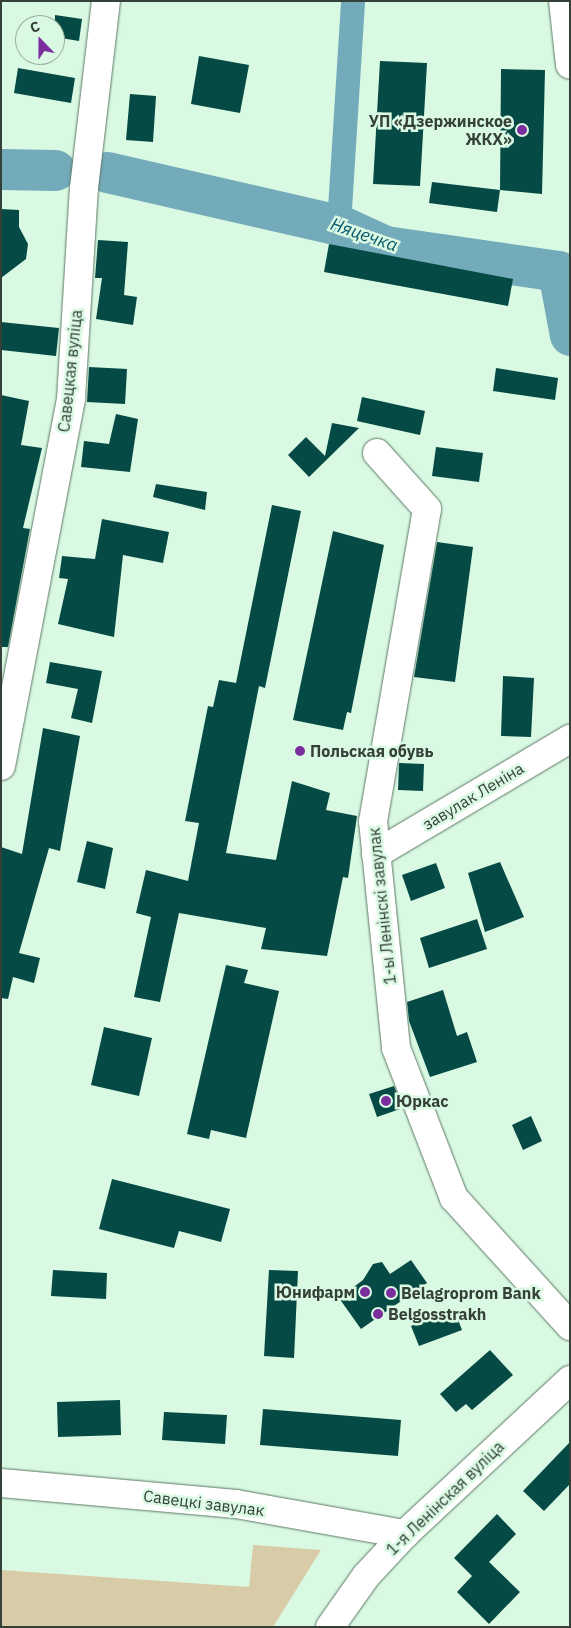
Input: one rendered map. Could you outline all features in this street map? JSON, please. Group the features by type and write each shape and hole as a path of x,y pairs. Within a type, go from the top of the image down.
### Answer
{"street":[{"name":"Савецкая вуліца","path":"1,766 71,399 84,188 106,1"},
{"path":"563,1 570,65"},
{"name":"1-ы Ленінскі завулак","path":"377,453 427,509 373,821 396,1048 454,1198 570,1326"},
{"name":"завулак Леніна","path":"376,854 570,739"},
{"name":"1-я Ленінская вуліца","path":"330,1627 366,1576 405,1534 570,1380"},
{"name":"Савецкі завулак","path":"1,1482 236,1504 405,1534"}],"shaded area":[{"path":"253,1545 321,1550 273,1627 1,1627 1,1570 249,1587"}],"building":[{"path":"65,16 82,19 79,41 65,39"},
{"path":"199,56 249,65 240,113 191,104"},
{"path":"380,61 427,63 420,186 373,184"},
{"path":"18,68 75,78 71,103 14,93"},
{"name":"УП «Дзержинское ЖКХ»","path":"501,69 545,70 542,194 500,190"},
{"path":"130,94 156,96 153,142 126,140"},
{"path":"432,182 500,190 497,212 429,203"},
{"path":"1,209 19,210 19,227 28,244 26,259 1,278"},
{"path":"98,240 128,242 124,295 137,297 133,325 96,319 102,278 95,278"},
{"path":"329,244 513,279 508,306 324,272"},
{"path":"1,322 59,328 56,356 1,350"},
{"path":"89,367 127,369 125,404 87,402"},
{"path":"496,368 558,378 555,400 493,391"},
{"path":"1,395 29,401 21,445 42,448 23,528 30,529 8,647 1,647"},
{"path":"362,397 425,411 420,435 357,421"},
{"path":"116,414 138,419 130,472 81,467 84,441 109,444"},
{"path":"332,423 359,428 309,477 288,455 306,437 325,456"},
{"path":"436,447 483,453 479,482 432,476"},
{"path":"156,484 207,492 205,510 153,497"},
{"path":"272,505 301,511 265,688 259,686 226,853 276,860 292,781 330,793 326,810 357,816 348,878 343,877 327,956 261,949 266,928 179,913 160,1002 134,997 151,917 136,913 146,870 188,881 199,823 185,821 208,706 213,707 219,680 236,683"},
{"path":"102,519 169,532 163,563 123,555 114,637 58,624 68,579 59,578 62,556 95,559"},
{"path":"333,531 384,545 351,713 347,712 343,730 293,720"},
{"path":"437,542 473,547 455,682 414,677"},
{"path":"50,662 102,671 92,723 71,718 78,689 46,683"},
{"path":"503,676 534,678 531,737 501,736"},
{"path":"43,728 80,736 60,851 49,848 19,953 40,958 34,983 13,977 8,999 1,998 1,847 22,854"},
{"path":"399,763 424,764 423,791 398,790"},
{"path":"87,841 113,848 105,889 77,882"},
{"path":"500,862 524,917 485,932 468,873"},
{"path":"436,863 445,888 411,901 402,875"},
{"path":"477,919 487,949 429,968 420,938"},
{"path":"226,965 248,970 244,983 279,991 246,1138 211,1130 209,1139 187,1134"},
{"path":"443,990 457,1036 467,1032 477,1062 430,1077 409,1021 407,1002"},
{"path":"104,1027 152,1038 139,1096 91,1085"},
{"path":"394,1086 403,1108 377,1117 369,1094"},
{"path":"531,1116 542,1141 523,1150 512,1125"},
{"path":"112,1179 230,1209 221,1242 179,1231 174,1248 99,1229"},
{"path":"411,1260 427,1283 361,1329 339,1298 363,1280 373,1264 382,1262 390,1274"},
{"path":"53,1270 107,1273 106,1299 51,1296"},
{"path":"269,1270 298,1271 294,1358 264,1356"},
{"path":"454,1309 462,1330 419,1346 411,1326"},
{"path":"490,1350 513,1375 472,1410 466,1404 456,1412 440,1394"},
{"path":"120,1400 121,1435 58,1437 57,1402"},
{"path":"263,1409 401,1420 398,1456 260,1445"},
{"path":"164,1412 227,1415 225,1444 162,1440"},
{"path":"570,1442 570,1484 544,1511 523,1491"},
{"path":"497,1514 516,1534 489,1562 520,1592 489,1624 457,1592 472,1576 454,1558"}],"waterway":[{"path":"339,225 353,1"},
{"name":"Няцечка","path":"1,169 55,170"},
{"name":"Няцечка","path":"107,172 339,225 385,246 558,271 570,335"}],"place":[{"name":"УП «Дзержинское ЖКХ»","path":"522,130"},
{"name":"Польская обувь","path":"300,751"},
{"name":"Юркас","path":"386,1101"},
{"name":"Юнифарм","path":"365,1292"},
{"name":"Belagroprom Bank","path":"391,1293"},
{"name":"Belgosstrakh","path":"378,1314"}]}
